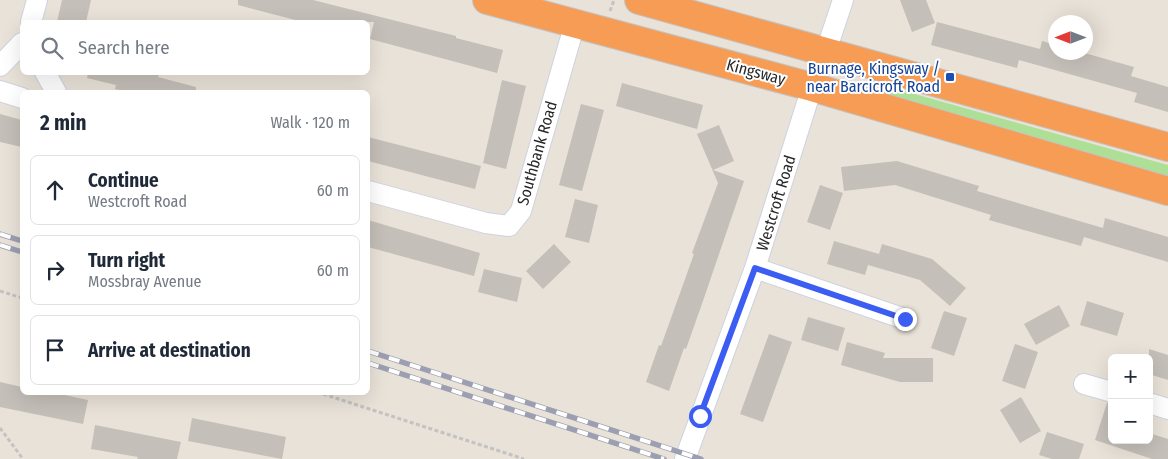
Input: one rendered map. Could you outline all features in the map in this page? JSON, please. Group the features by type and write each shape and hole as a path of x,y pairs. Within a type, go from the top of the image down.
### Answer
{"highway":[{"name":"Kingsway","path":"487,0 812,87 1168,191"},
{"path":"639,0 1168,147"}],"street":[{"path":"32,20 37,0"},
{"path":"826,51 843,0"},
{"name":"Southbank Road","path":"370,192 486,223 509,226 521,211 575,23"},
{"path":"0,66 20,44"},
{"path":"47,75 55,90"},
{"name":"Westcroft Road","path":"685,459 755,268 812,87"},
{"path":"0,91 20,97"},
{"path":"755,268 905,319"},
{"path":"1084,384 1108,391"},
{"path":"1153,404 1168,408"}],"path":[{"path":"0,291 20,297"},
{"path":"326,395 524,459"},
{"path":"0,428 23,459"}],"green space":[{"path":"886,86 1168,165 1168,179 882,99"}],"building":[{"path":"62,0 91,0 86,20 57,20"},
{"path":"238,0 313,0 456,36 456,38 503,50 497,73 370,39 374,22 370,22 370,20 295,20 238,5"},
{"path":"900,0 926,0 935,23 912,32"},
{"path":"937,22 1040,49 1042,41 1048,43 1048,60 1093,60 1093,55 1134,67 1131,76 1168,87 1168,112 1134,102 1137,93 1019,60 1017,68 931,45"},
{"path":"88,75 159,75 158,77 196,87 196,90 120,90 115,89 116,85 87,78"},
{"path":"502,80 526,86 506,169 483,163"},
{"path":"622,83 703,105 697,129 616,106"},
{"path":"581,104 604,110 582,191 559,185"},
{"path":"0,114 20,119 20,147 0,142"},
{"path":"719,125 734,161 713,170 744,181 686,349 684,348 669,391 646,382 659,345 661,346 718,183 697,134"},
{"path":"370,138 481,166 475,189 370,162"},
{"path":"897,161 979,186 977,191 1103,228 1105,218 1168,237 1168,262 1084,237 1081,246 989,220 991,215 895,185 844,191 841,167"},
{"path":"820,185 843,193 830,230 807,222"},
{"path":"575,199 598,205 589,243 565,237"},
{"path":"370,221 480,253 474,276 370,248"},
{"path":"834,241 879,254 882,244 932,259 966,288 950,306 920,280 868,265 865,275 827,264"},
{"path":"554,244 571,262 543,289 526,271"},
{"path":"484,269 522,278 517,302 478,292"},
{"path":"1087,301 1124,313 1117,336 1080,325"},
{"path":"1059,305 1070,326 1036,345 1024,324"},
{"path":"944,311 967,318 954,356 931,348"},
{"path":"808,317 845,328 838,351 801,340"},
{"path":"769,334 792,342 763,422 740,414"},
{"path":"847,342 885,353 883,358 933,358 933,382 900,382 841,365"},
{"path":"1015,344 1038,352 1025,389 1002,381"},
{"path":"1149,349 1168,355 1168,380 1153,375 1153,354 1149,354"},
{"path":"0,382 20,387 20,395 65,395 88,400 83,424 0,407"},
{"path":"1021,397 1041,431 1020,443 1000,410"},
{"path":"1108,403 1108,444 1153,444 1153,434 1168,439 1168,459 1152,459 1095,440"},
{"path":"192,418 286,437 282,459 188,441"},
{"path":"95,425 181,442 177,459 137,459 138,457 91,449"},
{"path":"1047,432 1084,444 1079,459 1052,459 1039,455"}],"railway":[{"path":"0,234 20,240"},
{"path":"0,245 20,251"},
{"path":"370,352 701,459"},
{"path":"370,364 664,459"}],"place":[{"name":"Burnage, Kingsway / near Barcicroft Road","path":"950,77"}],"route":[{"path":"700,416 755,268 905,319"}]}
